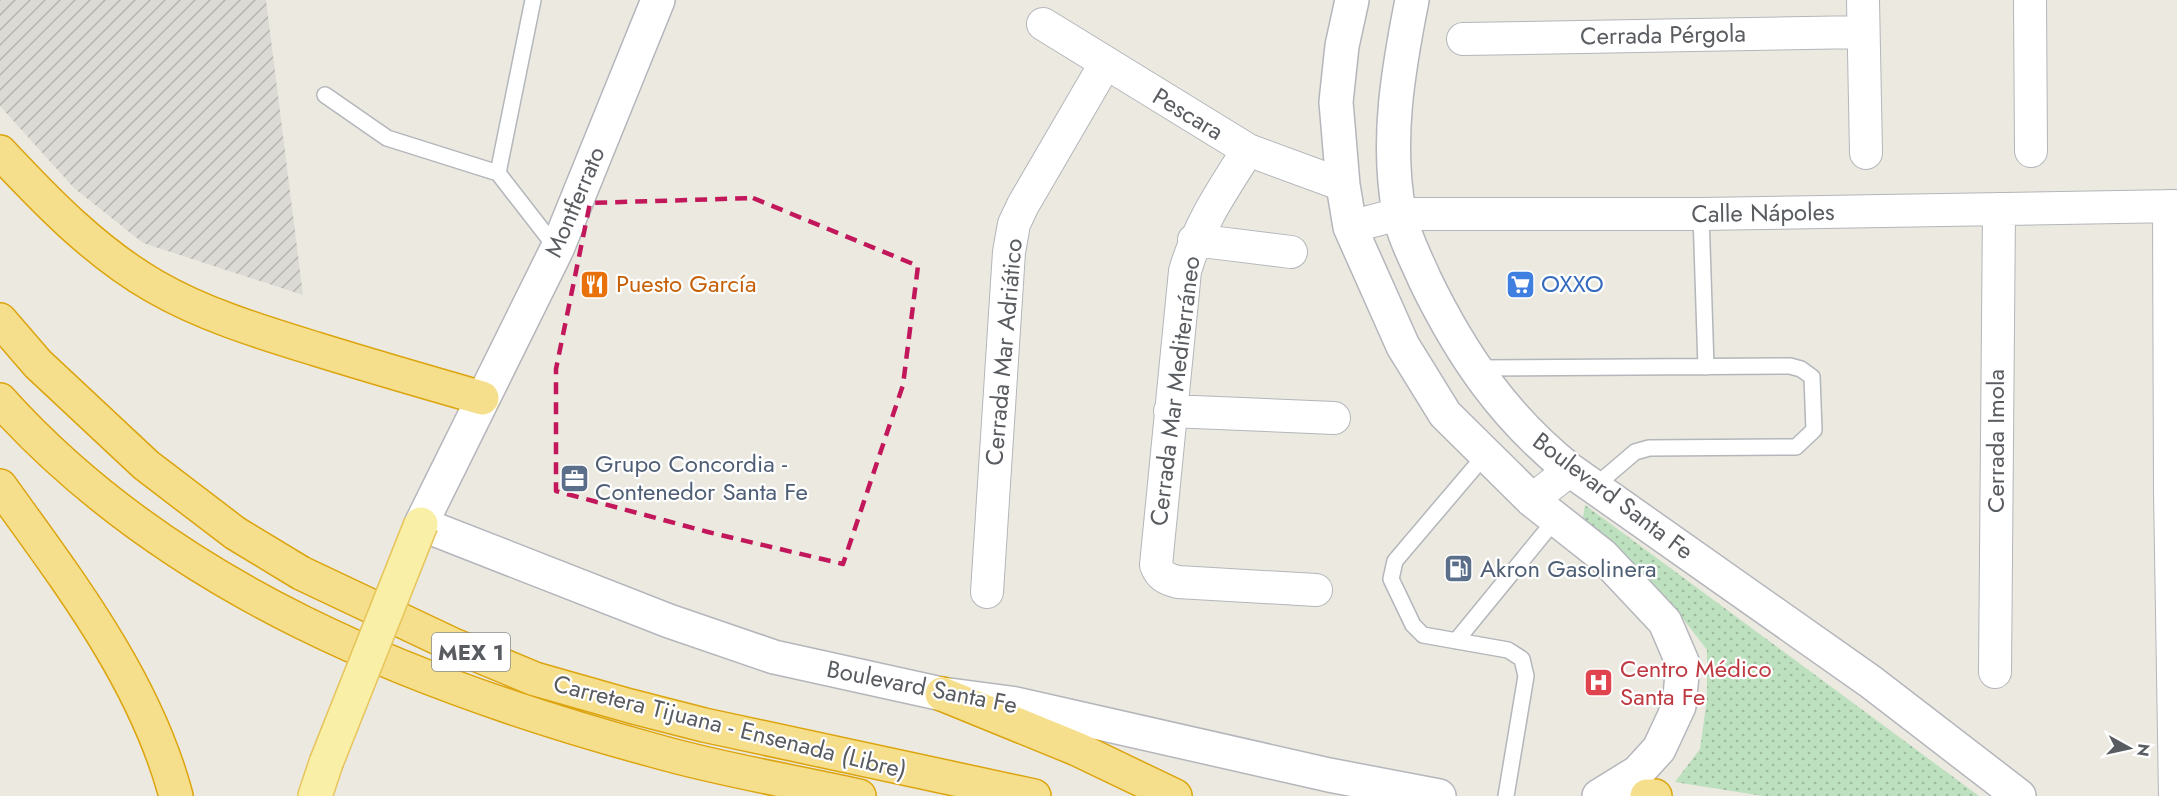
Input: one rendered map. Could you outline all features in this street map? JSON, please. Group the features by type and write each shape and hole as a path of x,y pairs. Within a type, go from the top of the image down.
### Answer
{"highway":[{"path":"0,152 46,201 106,252 154,286 192,305 278,337 482,398"},
{"name":"Carretera Tijuana - Ensenada (Libre)","path":"0,320 39,364 146,465 235,533 301,573 451,644 535,679 672,717 1034,796"},
{"name":"Carretera Tijuana - Ensenada (Libre)","path":"0,400 23,426 108,501 167,546 276,611 429,678 520,712 658,752 859,796"},
{"path":"0,486 108,641 165,761 176,796"},
{"path":"942,694 1077,749 1175,796"},
{"path":"1647,796 1655,796"}],"main road":[{"name":"Montferrato","path":"421,524 557,249 658,0"},
{"name":"Boulevard Santa Fe","path":"1412,0 1394,98 1393,152 1399,214 1418,265 1450,332 1474,368 1538,444 1582,478 1871,681 2019,796"},
{"name":"Boulevard Santa Fe","path":"1347,2 1336,102 1343,185 1350,227 1403,346 1445,414 1544,510 1603,556 1665,622 1683,664 1679,706 1659,749 1638,772 1599,796"},
{"name":"Boulevard Santa Fe","path":"421,524 669,621 774,657 942,694 1016,704 1329,776 1439,796"},
{"path":"315,796 421,524"}],"street":[{"path":"1863,0 1866,153"},
{"path":"2030,0 2031,151"},
{"name":"Pescara","path":"1043,24 1248,150 1343,185"},
{"name":"Cerrada Pérgola","path":"1463,39 1863,32"},
{"name":"Cerrada Mar Adriático","path":"987,592 1009,252 1014,224 1105,64"},
{"name":"Cerrada Mar Mediterráneo","path":"1248,150 1204,218 1194,240 1185,271 1156,565 1159,574 1167,580 1178,582 1316,590"},
{"name":"Calle Nápoles","path":"1350,227 1399,214 1701,214 2173,206"},
{"path":"2173,206 2170,490 2175,796"},
{"name":"Cerrada Imola","path":"1995,672 1999,209"},
{"path":"1194,240 1291,252"},
{"path":"1170,411 1334,418"},
{"path":"1544,510 1582,478"}],"lane":[{"path":"498,173 533,0"},
{"path":"325,95 387,138 498,173 557,249"},
{"path":"1701,214 1706,368"},
{"path":"1474,368 1790,366 1801,369 1812,377 1814,430 1796,447 1649,448 1635,452 1582,478"},
{"path":"1485,455 1395,561 1391,572 1393,585 1418,631 1430,637 1508,650 1516,653 1526,667 1506,796"},
{"path":"1456,642 1544,510"}],"highlighted area":[{"path":"753,198 918,266 903,385 843,564 708,532 556,491 556,369 590,203"}],"shaded area":[{"path":"0,0 266,0 303,295 143,243 74,188 0,106"}],"green space":[{"path":"1585,505 1979,796 1763,796 1675,782 1700,749 1707,699 1707,650 1668,599 1583,517"}],"place":[{"name":"Puesto García","path":"595,284"},
{"name":"OXXO","path":"1520,284"},
{"name":"Grupo Concordia - Contenedor Santa Fe","path":"574,478"},
{"name":"Akron Gasolinera","path":"1459,569"},
{"name":"Centro Médico Santa Fe","path":"1599,683"}]}
